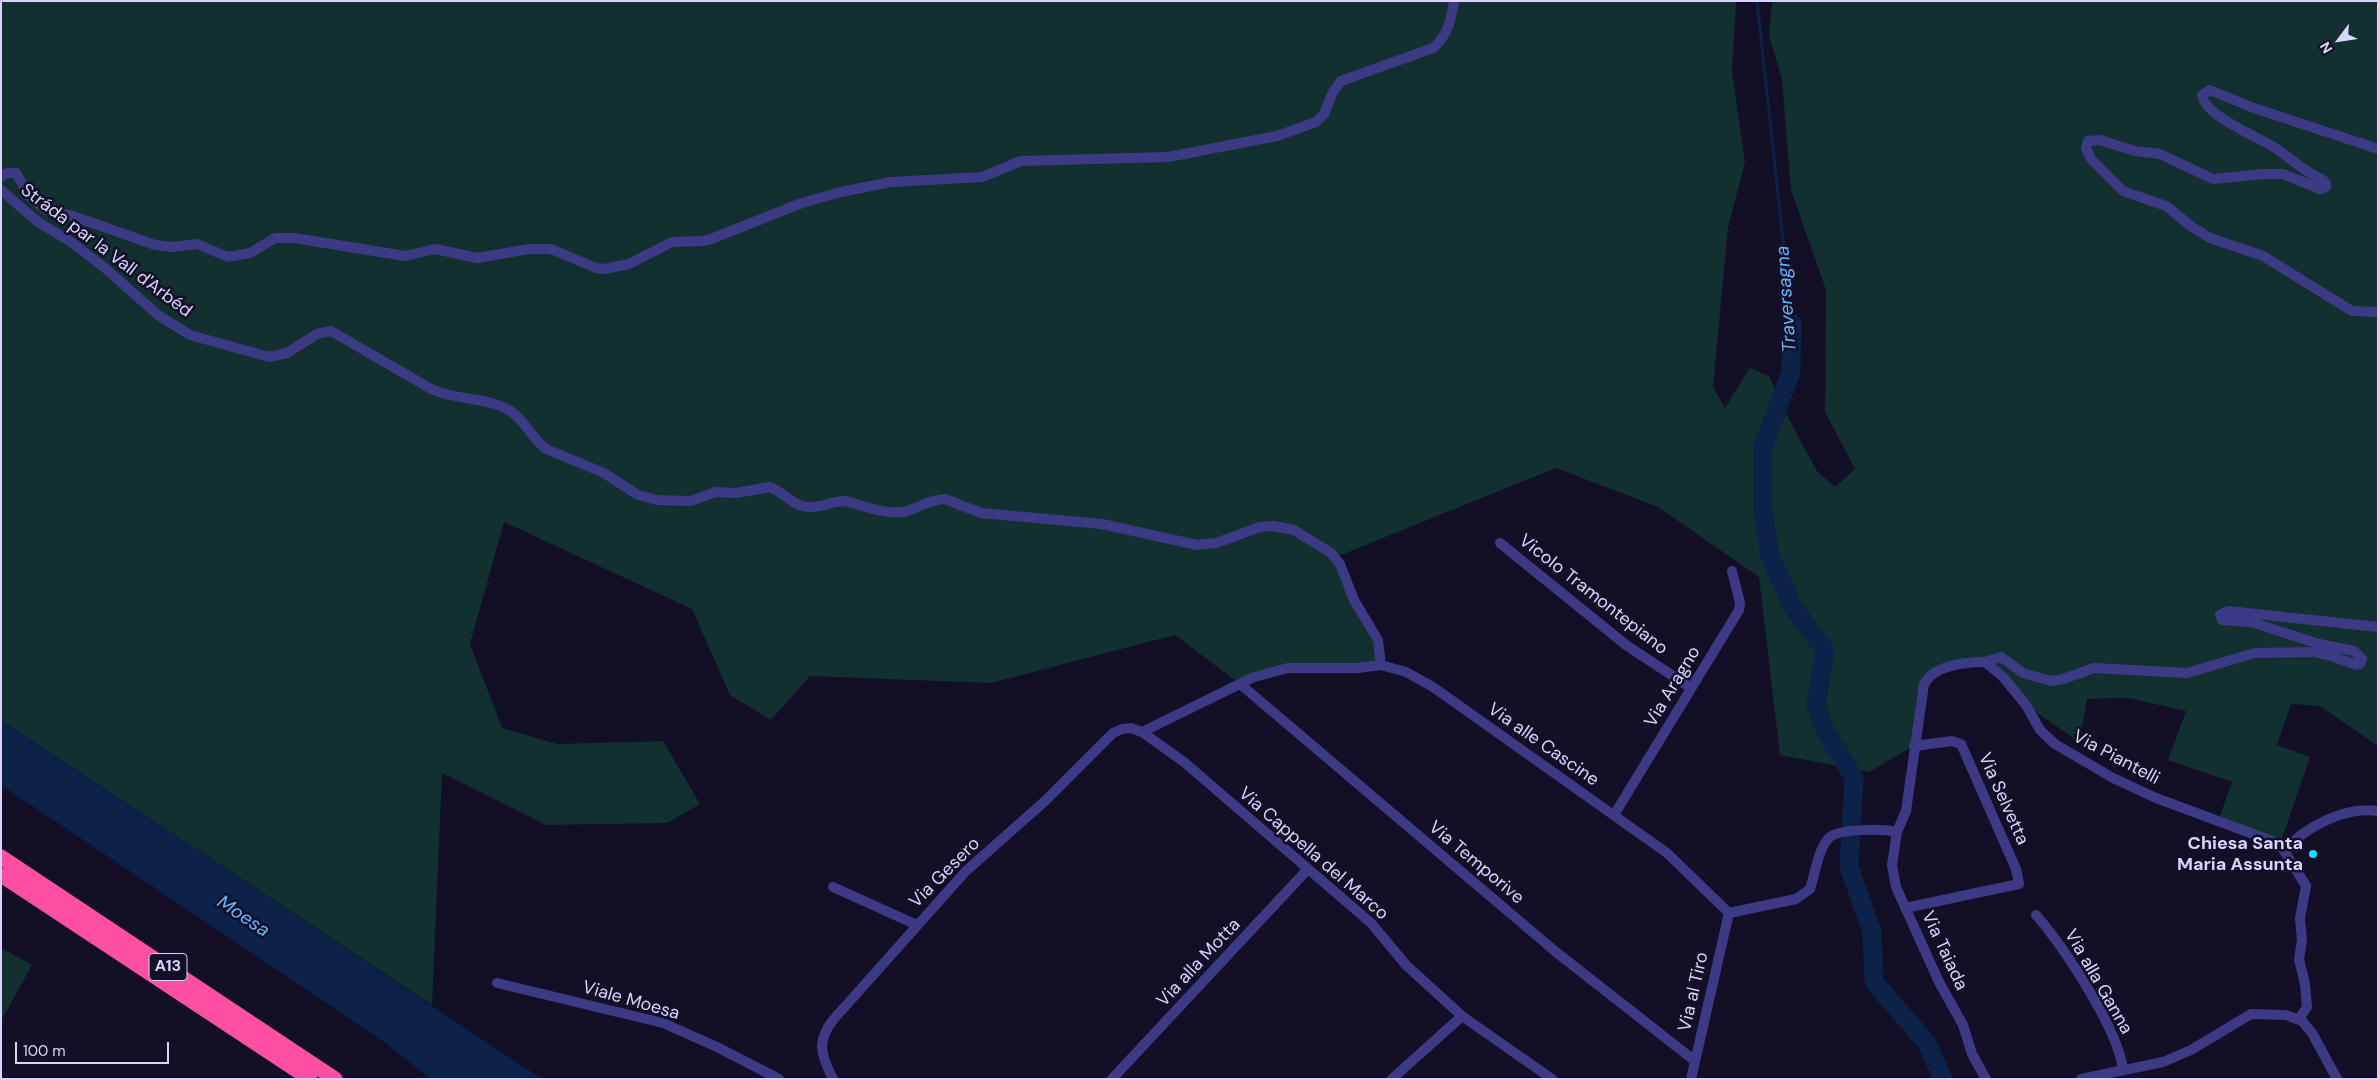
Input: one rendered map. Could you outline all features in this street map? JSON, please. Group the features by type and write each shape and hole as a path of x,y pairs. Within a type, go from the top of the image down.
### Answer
{"highway":[{"name":"A13","path":"1,857 335,1079"},
{"name":"A13","path":"1,875 310,1079"}],"street":[{"name":"Stráda par la Vall d'Arbéd","path":"1,177 7,173 16,173 30,197 46,210 74,216 155,245 172,247 197,244 228,257 250,253 275,238 294,238 405,256 435,249 478,258 529,249 551,249 596,268 604,269 636,261 672,242 711,239 767,215 842,192 891,182 976,178 992,174 1021,161 1150,158 1277,136 1316,122 1324,114 1333,92 1341,81 1433,48 1440,42 1449,26 1454,1"},
{"path":"2378,149 2251,107 2210,90 2202,95 2209,107 2240,131 2268,143 2311,174 2324,179 2326,187 2320,189 2283,174 2213,179 2169,158 2135,151 2100,140 2088,142 2086,148 2091,159 2123,191 2166,206 2192,227 2210,238 2263,256 2352,311 2378,312"},
{"name":"Stráda par la Vall d'Arbéd","path":"1,190 38,222 71,242 105,268 158,315 190,335 269,357 287,353 317,334 331,331 433,390 450,396 495,404 506,408 524,422 534,438 546,449 604,473 646,498 691,501 716,492 736,492 770,487 802,506 817,507 836,501 844,501 895,512 904,511 938,499 981,512 1102,524 1197,546 1216,543 1260,527 1273,526 1294,530 1330,552 1340,564 1354,600 1378,640 1381,664"},
{"name":"Vicolo Tramontepiano","path":"1500,543 1626,645 1691,688"},
{"name":"Via Aragno","path":"1614,815 1739,610 1740,603 1732,571"},
{"path":"1985,662 2001,657 2023,673 2051,681 2063,679 2094,668 2186,673 2255,653 2314,652 2356,665 2360,664 2362,659 2354,651 2319,644 2251,622 2222,620 2220,615 2228,611 2378,628"},
{"name":"Via Taiada","path":"1985,662 1969,663 1937,671 1926,680 1921,693 1906,811 1897,832 1892,872 1905,908 1939,982 1963,1025 1972,1054 1986,1079"},
{"name":"Via Piantelli","path":"1985,662 2003,678 2026,705 2040,730 2055,744 2113,778 2156,798 2282,848"},
{"name":"Via alle Cascine","path":"1142,732 1254,677 1288,668 1358,668 1381,664 1406,672 1433,687 1614,815 1667,853 1729,913"},
{"name":"Via Temporive","path":"1240,684 1556,952 1695,1061"},
{"name":"Via Gesero","path":"833,1079 824,1057 821,1043 824,1032 916,925 966,871 1045,801 1114,733 1122,729 1131,728 1142,732"},
{"name":"Via Cappella del Marco","path":"1142,732 1184,762 1370,923 1406,966 1462,1016 1552,1079"},
{"name":"Via Selvetta","path":"1905,908 2019,884 2016,869 1961,744 1952,741 1914,746"},
{"path":"2300,1019 2307,1007 2302,965 2299,959 2302,940 2300,918 2306,886 2303,878 2282,848 2298,837 2334,818 2353,811 2378,811"},
{"path":"1729,913 1796,899 1805,894 1810,889 1824,845 1834,835 1870,830 1897,832"},
{"name":"Via alla Motta","path":"1112,1079 1308,869"},
{"path":"833,886 916,925"},
{"name":"Via al Tiro","path":"1691,1079 1729,913"},
{"name":"Via alla Ganna","path":"2036,915 2078,972 2116,1044 2116,1073"},
{"name":"Viale Moesa","path":"497,984 663,1023 717,1046 779,1079"},
{"path":"2080,1079 2146,1067 2177,1057 2251,1014 2280,1015 2300,1019 2312,1033 2337,1079"},
{"path":"1392,1079 1462,1016"}],"green space":[{"path":"1,1 1736,1 1732,72 1745,162 1728,228 1713,387 1725,408 1750,368 1769,376 1793,427 1817,471 1835,487 1855,469 1825,412 1826,290 1791,190 1782,80 1769,35 1772,1 2378,1 2378,746 2320,706 2291,704 2277,745 2310,757 2280,844 2218,821 2232,782 2168,760 2186,711 2128,698 2087,699 2079,742 2026,705 1985,662 1929,676 1914,746 1869,772 1780,755 1759,577 1658,507 1556,468 1336,557 1372,627 1381,665 1288,668 1240,684 1175,635 991,683 810,676 771,720 730,695 692,609 504,522 470,644 502,728 557,744 663,741 700,804 667,823 546,825 442,773 432,1005 1,720"},
{"path":"1,948 32,965 1,1021"}],"water":[{"name":"Moesa","path":"1,720 542,1079 431,1079 384,1042 1,785"}],"waterway":[{"name":"Traversagna","path":"1757,1 1792,323"},
{"name":"Traversagna","path":"1792,323 1791,372 1763,447 1763,508 1770,556 1793,607 1825,650 1816,705 1823,726 1854,778 1849,867 1872,932 1874,982 1927,1043 1943,1079"}],"place":[{"name":"Chiesa Santa Maria Assunta","path":"2313,854"}]}
